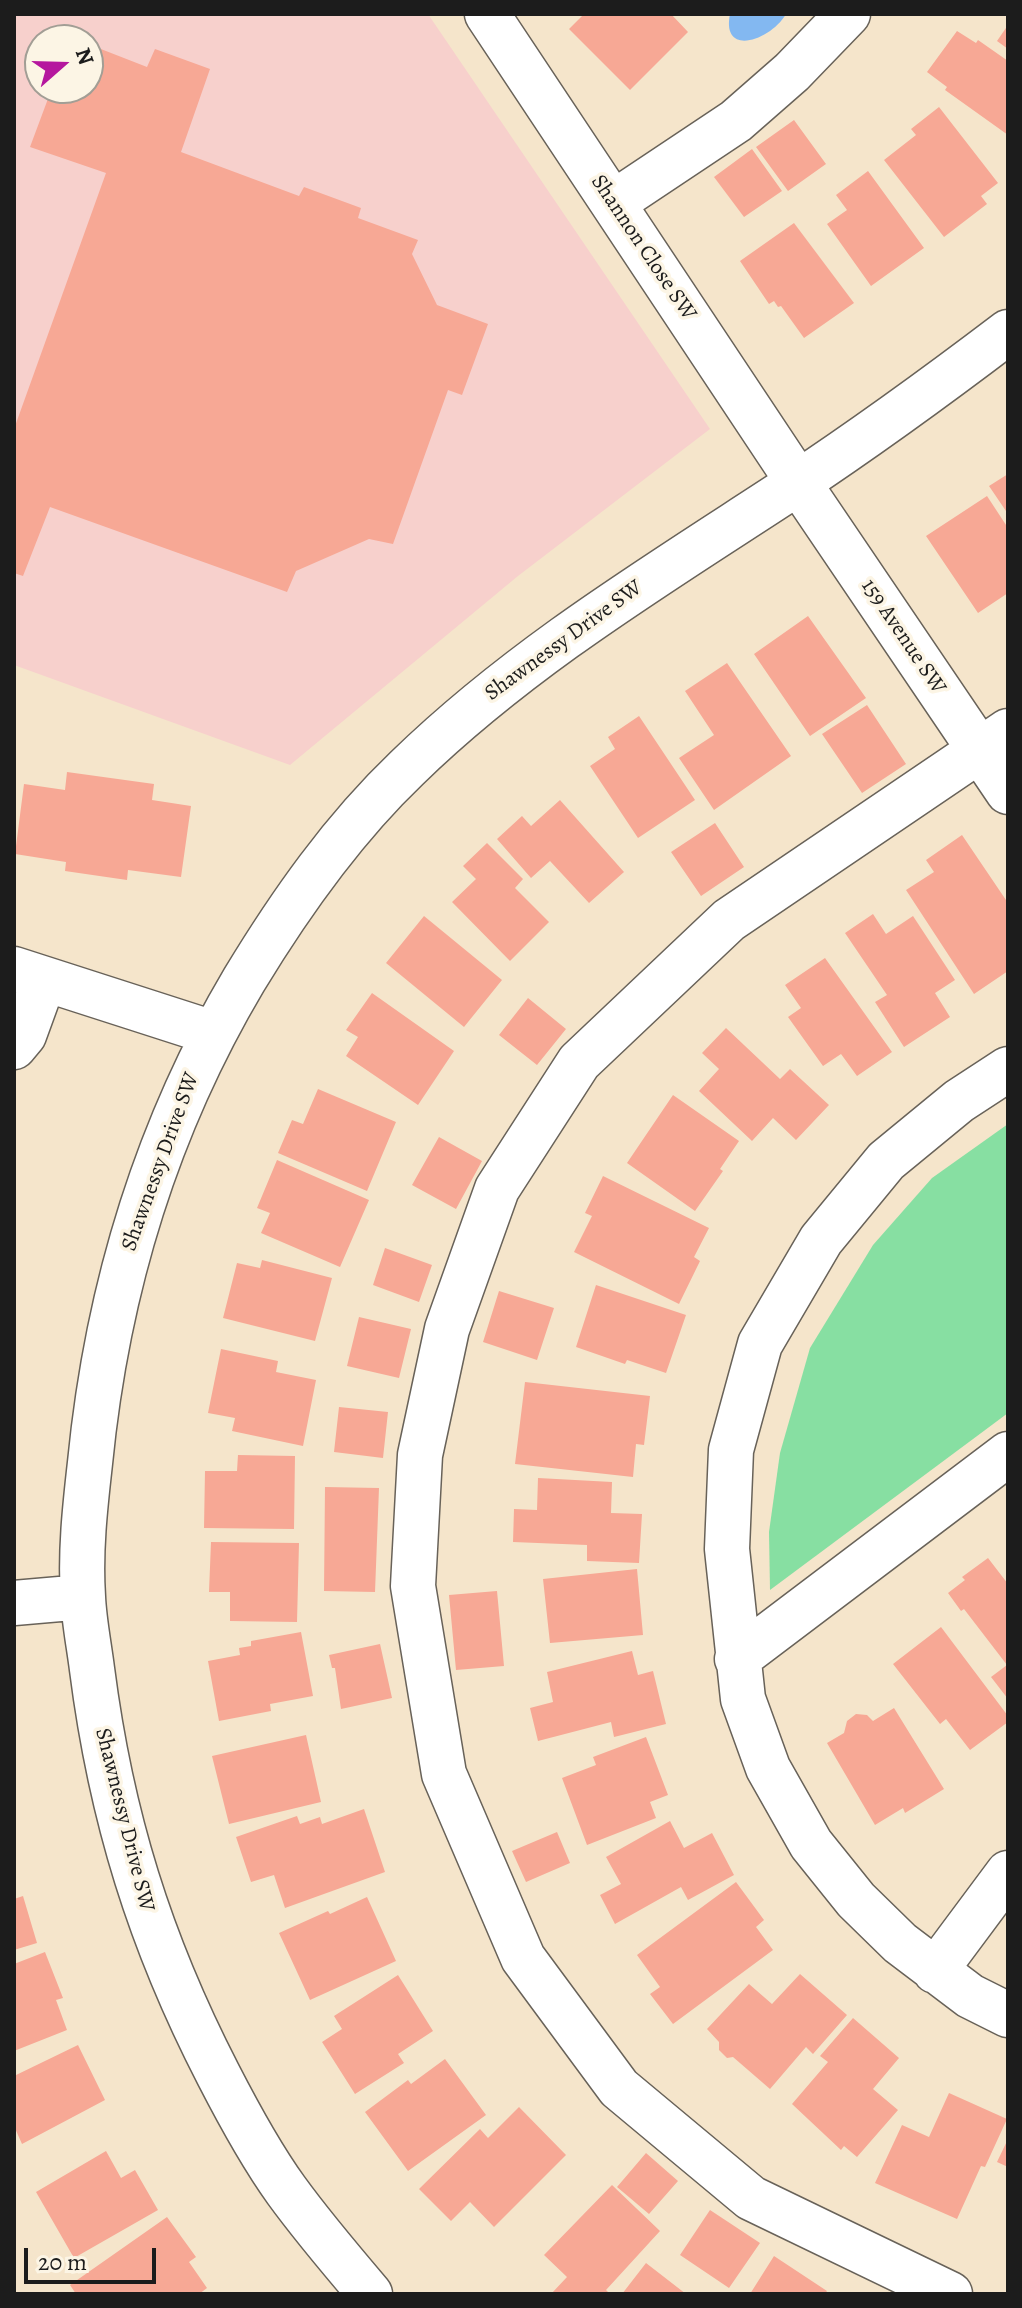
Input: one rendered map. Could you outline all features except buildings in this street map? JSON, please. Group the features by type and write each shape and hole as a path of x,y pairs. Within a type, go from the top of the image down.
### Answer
{"street":[{"name":"Shannon Close SW","path":"487,14 798,482"},
{"path":"613,203 736,121 792,72 848,14"},
{"name":"Shawnessy Drive SW","path":"370,2294 285,2189 235,2107 184,2009 147,1915 119,1818 100,1729 83,1597 84,1522 97,1388 119,1283 146,1191 186,1086 213,1033 266,944 308,881 405,769 495,689 592,616 798,482 1008,332"},
{"name":"159 Avenue SW","path":"798,482 994,740 1008,792"},
{"path":"950,2294 751,2198 619,2088 523,1958 444,1774 413,1586 420,1455 447,1329 497,1189 579,1062 729,920 994,740"},
{"path":"14,1047 24,1035 29,974 213,1033"},
{"path":"1008,1069 959,1101 886,1161 821,1240 760,1344 731,1450 727,1549 743,1699 768,1768 811,1844 856,1900 900,1943 970,1996 1008,2015"},
{"path":"737,1659 1008,1454"},
{"path":"14,1603 83,1597"},
{"path":"935,1971 1008,1873"}],"shaded area":[{"path":"14,14 428,14 710,429 518,576 290,765 14,665"}],"green space":[{"path":"1008,1124 1008,1413 770,1590 769,1532 780,1453 810,1348 873,1245 932,1178"}],"water":[{"path":"730,14 786,14 770,31 749,40 740,40 733,36 729,28"}]}
